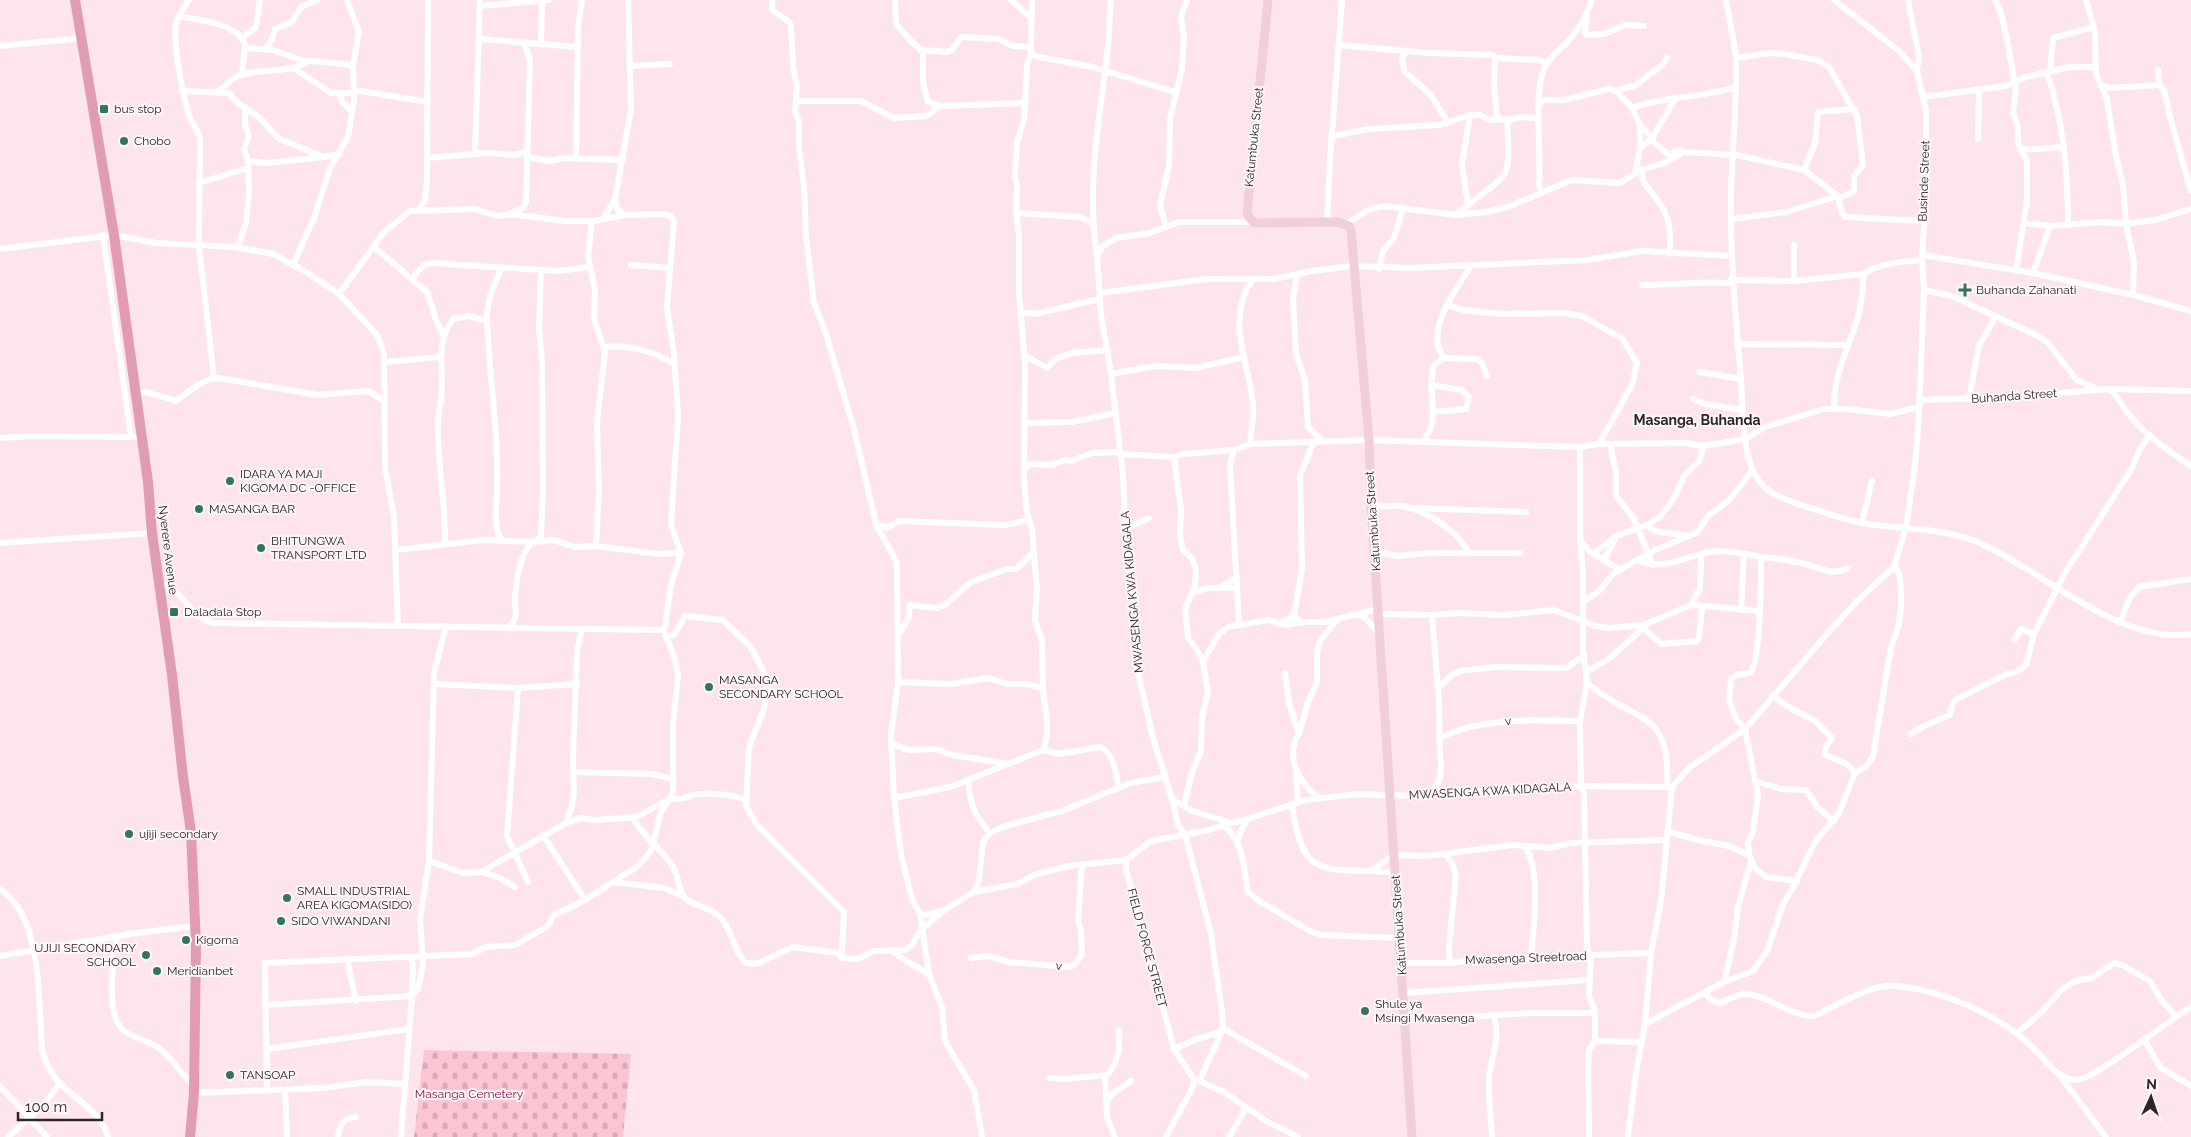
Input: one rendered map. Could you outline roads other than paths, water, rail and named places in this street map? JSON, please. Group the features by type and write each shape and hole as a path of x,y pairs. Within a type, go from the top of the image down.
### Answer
{"main road":[{"name":"Nyerere Avenue","path":"75,0 114,235 142,437 152,532 191,832 195,926 194,1089 190,1137"},
{"name":"Katumbuka Street","path":"1253,222 1247,209 1268,0"},
{"path":"1253,222 1338,222 1346,224"},
{"name":"Katumbuka Street","path":"1346,224 1351,230 1352,266 1369,440 1371,503 1412,1137"}],"street":[{"path":"189,0 180,16 176,38 182,91 190,118 199,129 199,246 214,378"},
{"path":"242,38 256,27 260,0"},
{"path":"264,49 271,42 274,29 292,22 300,7 317,0"},
{"path":"294,265 314,218 330,168 340,154 348,137 354,91 353,65 359,32 347,0"},
{"path":"419,210 425,197 427,158 428,0"},
{"path":"475,153 480,3 542,2 549,0"},
{"path":"576,159 577,47 582,0"},
{"path":"604,217 615,199 631,109 628,0"},
{"path":"772,0 772,10 791,25 793,66 797,87 796,101 804,186 808,260 814,302 854,429 876,524 896,561 898,571 896,607 899,634 898,682 892,744 894,798 904,872 912,899 920,914 929,974 942,1007 945,1041 969,1077 977,1099 982,1137"},
{"path":"895,0 896,24 916,47 923,50 947,52 952,50 961,37 998,39 1013,46 1031,49"},
{"path":"1011,0 1025,11 1032,20"},
{"path":"1032,0 1031,49 1027,66 1026,103 1015,164 1016,213 1019,226 1020,312 1024,355 1024,468 1037,589 1035,620 1042,640 1043,688 1048,719 1043,750"},
{"name":"MWASENGA KWA KIDAGALA","path":"1111,0 1106,71 1095,140 1093,224 1100,296 1116,413 1138,672 1172,798 1184,806 1231,822 1248,819 1320,798 1390,793 1430,795 1581,786 1669,787"},
{"path":"1166,227 1160,205 1169,166 1169,126 1175,92 1181,74 1184,37 1181,16 1187,0"},
{"path":"1327,223 1342,0"},
{"path":"1592,0 1587,15 1585,33 1587,35 1604,34 1626,25 1644,26"},
{"path":"1726,0 1736,58 1731,219 1732,282 1736,296 1737,344 1746,439 1753,470 1762,484 1782,498 1862,523 1953,534 1974,541 2120,622 2156,633 2174,636 2191,634"},
{"name":"Businde Street","path":"1834,0 1895,48 1917,71 1926,111 1926,196 1922,258 1924,290 1915,466 1906,527 1894,567"},
{"path":"1908,0 1919,57 1917,71"},
{"path":"1995,0 2005,25 2016,99 2013,113 2018,127 2020,150 2027,161 2027,200 2016,271"},
{"path":"2086,0 2094,27 2095,67 2107,99 2115,151 2123,185 2126,226 2134,262 2134,295"},
{"path":"541,43 542,2"},
{"path":"1542,193 1539,185 1539,104 1543,71 1546,64 1573,37 1587,15"},
{"path":"180,16 221,26 242,38 244,46 242,75"},
{"path":"2068,224 2068,168 2048,72 2053,38 2094,27"},
{"path":"0,46 82,38"},
{"path":"479,39 577,47"},
{"path":"510,214 523,208 526,202 530,60 524,42"},
{"path":"1338,45 1406,51 1493,55 1495,58 1539,60 1546,64"},
{"path":"244,46 252,50 264,49 309,61 353,65"},
{"path":"1031,49 1035,56 1106,71 1175,92"},
{"path":"923,50 926,95 932,104 940,106 1026,103"},
{"path":"1406,51 1402,59 1404,71 1431,95 1448,123"},
{"path":"1731,219 1786,212 1854,191 1854,176 1863,165 1855,109 1834,75 1822,61 1771,53 1736,58"},
{"path":"1495,58 1494,83 1498,120"},
{"path":"1616,91 1636,85 1662,65 1667,58"},
{"path":"213,93 223,90 231,80 242,75 295,68 309,61"},
{"path":"631,66 670,64"},
{"path":"1924,97 1979,92 2014,83 2026,77 2070,67 2095,67"},
{"path":"295,68 329,92 340,94 346,91 354,91 428,102"},
{"path":"2158,70 2159,85 2164,90 2171,121 2190,178 2191,192"},
{"path":"2100,84 2103,87 2110,88 2159,85"},
{"path":"1632,108 1736,87"},
{"path":"2107,99 2110,88"},
{"path":"1539,104 1544,100 1564,100 1609,89 1616,91 1632,108 1640,125 1669,155 1679,150 1683,152 1733,155 1804,170 1839,197 1842,213 1845,217 1923,221"},
{"path":"182,91 229,93 262,119 278,138 323,157"},
{"path":"1978,140 1979,92"},
{"path":"340,94 342,102 352,111"},
{"path":"1640,148 1652,139 1675,98"},
{"path":"796,101 861,101 894,118 926,116 940,106"},
{"path":"238,248 246,223 248,165 244,149 249,136 245,125 245,106"},
{"path":"1804,170 1815,143 1818,112 1855,109"},
{"path":"1333,136 1368,129 1427,127 1448,123 1470,115 1498,120 1520,117 1539,119"},
{"path":"1468,204 1462,173 1462,154 1470,115"},
{"path":"1455,215 1505,173 1508,120"},
{"path":"1640,125 1639,171 1644,185 1667,217 1671,241 1669,254"},
{"path":"2020,150 2063,147"},
{"path":"1346,224 1376,208 1403,208 1455,215 1469,215 1498,210 1571,180 1620,183 1639,171 1664,163 1683,152"},
{"path":"427,158 475,153 527,154 547,160 564,158 623,160"},
{"path":"199,183 258,160 267,163 340,154"},
{"path":"615,199 617,209 626,215"},
{"path":"526,202 534,217"},
{"path":"1379,269 1383,251 1394,238 1403,208"},
{"path":"267,1089 265,963 472,954 486,947 515,945 548,926 554,915 585,900 630,872 648,855 654,842 661,812 671,798 674,779 673,726 678,675 675,658 664,633 672,585 681,553 671,524 678,434 674,364 667,307 674,220 666,214 604,217 592,221 565,221 510,214 497,216 475,209 419,210 404,215 384,232 339,294"},
{"path":"2024,223 2050,226 2118,223 2126,226 2155,220 2191,209"},
{"path":"1016,213 1080,218 1093,224"},
{"path":"592,221 588,248 589,266 596,290 594,319 596,331 604,347 597,422 599,491 596,546"},
{"path":"1097,255 1103,246 1116,238 1150,233 1188,221 1253,222"},
{"path":"2033,273 2050,226"},
{"path":"102,235 131,436"},
{"path":"0,249 102,235 114,235 156,244 238,248 273,254 339,294 377,335 381,342 384,362 385,468 393,509 398,626"},
{"path":"1794,245 1794,281"},
{"path":"374,246 428,292 436,320 444,336"},
{"path":"1020,312 1035,314 1100,296 1207,279 1274,279 1352,266 1379,269 1587,260 1638,251 1732,256"},
{"path":"1642,284 1680,285 1711,281 1794,281 1864,274 1868,270 1922,258 2033,273 2134,295 2191,311"},
{"path":"412,278 421,267 433,263 501,269 570,271 589,266"},
{"path":"631,265 670,268"},
{"path":"1444,358 1438,349 1436,337 1458,285 1471,266"},
{"path":"501,269 487,306 487,320 498,454 497,523 499,536 502,540"},
{"path":"510,627 518,615 515,599 524,554 541,534 543,489 542,363 539,321 541,270"},
{"path":"1297,274 1293,300 1296,354 1305,380 1308,426 1322,441"},
{"path":"1834,409 1836,376 1861,305 1864,274"},
{"path":"1251,444 1254,410 1244,357 1239,308 1252,280"},
{"path":"1924,290 1948,295 1996,316 2048,343 2077,380 2099,390"},
{"path":"1448,306 1462,310 1504,314 1573,314 1588,319 1623,339 1637,363 1635,376 1629,392 1599,444"},
{"path":"445,544 445,506 438,425 442,389 440,357 444,336 450,323 457,317 477,316 487,320"},
{"path":"1969,399 1979,345 1996,316"},
{"path":"1737,344 1848,345"},
{"path":"604,347 619,347 660,356 674,364"},
{"path":"1024,355 1048,368 1056,359 1072,353 1108,350"},
{"path":"384,362 440,357"},
{"path":"1111,374 1156,366 1196,368 1244,357"},
{"path":"1423,441 1431,430 1433,412 1431,385 1434,365 1444,358 1479,360 1487,376"},
{"path":"1700,372 1740,379"},
{"path":"135,394 147,392 176,401 191,389 214,378 318,395 369,391 385,402"},
{"path":"2077,380 2078,391"},
{"path":"1431,385 1462,390 1468,397 1466,409 1433,412"},
{"path":"2109,389 2118,397 2132,418 2150,435 2191,466"},
{"name":"Buhanda Street","path":"1746,439 1765,427 1824,409 1890,414 1919,404 1969,399 2109,389 2191,391"},
{"path":"1692,399 1705,404 1743,410"},
{"path":"1025,423 1072,422 1116,413"},
{"path":"1911,734 1928,722 1950,715 1957,699 2026,665 2034,634 2058,587 2078,551 2132,468 2140,449 2150,435"},
{"path":"0,438 142,437"},
{"path":"1024,468 1030,464 1052,465 1065,460 1072,461 1092,453 1174,457 1183,454 1234,450 1251,444 1322,441 1423,441 1580,447 1599,444 1686,443 1703,446 1746,439"},
{"path":"1294,616 1302,569 1300,475 1314,442"},
{"path":"1610,444 1616,474 1616,496 1633,517 1653,566"},
{"path":"1594,554 1616,536 1637,527 1646,526 1658,519 1669,506 1684,476 1700,460 1703,446"},
{"path":"1580,447 1582,620 1587,683 1580,721 1581,786 1584,793 1586,843 1587,948 1591,956 1589,995 1595,1013 1595,1041 1589,1050 1588,1066 1589,1137"},
{"path":"1234,450 1230,465 1240,625"},
{"path":"1174,457 1181,510 1180,535 1183,550 1192,558 1196,570 1193,592 1185,609 1188,638 1203,662 1208,692 1202,717 1202,751 1190,778 1184,806"},
{"path":"1583,602 1599,591 1613,574 1649,553 1698,532 1708,516 1729,500 1753,470"},
{"path":"1862,523 1872,480"},
{"path":"1371,503 1380,507 1526,512"},
{"path":"1411,508 1441,522 1457,538 1468,553"},
{"path":"1125,529 1149,518"},
{"path":"876,524 887,528 899,521 1005,525 1029,520"},
{"path":"1646,526 1654,532 1661,534 1689,536"},
{"path":"0,543 152,532"},
{"path":"1604,560 1616,536"},
{"path":"1580,538 1594,554 1620,570"},
{"path":"396,550 502,540 554,540 574,547 596,546 659,554 681,553"},
{"path":"1375,551 1396,556 1431,552 1520,553"},
{"path":"1637,560 1653,566 1667,565 1679,559 1718,551 1801,563 1820,571 1834,573 1847,569"},
{"path":"899,634 910,617 910,605 936,608 946,604 971,582 1006,569 1016,569 1033,553"},
{"path":"1741,610 1744,554"},
{"path":"1692,605 1700,588 1701,556"},
{"path":"1724,982 1738,906 1750,858 1748,842 1753,832 1758,802 1745,729 1736,719 1728,695 1734,676 1750,673 1754,668 1760,611 1761,556"},
{"path":"1023,564 1035,568"},
{"path":"1644,1024 1724,982 1750,974 1761,962 1770,946 1786,899 1797,881 1815,842 1834,821 1855,773 1867,766 1873,756 1891,647 1898,626 1901,593 1899,572 1894,567 1858,600 1772,695 1745,729 1689,768 1669,787"},
{"path":"1221,588 1237,577"},
{"path":"2120,622 2130,597 2139,588 2191,579"},
{"path":"159,583 178,592 199,617 209,622 582,628 674,635 685,616 718,618 728,623 751,647 764,672 767,690 764,709 749,747 745,800 748,811 757,825 844,912 843,950 838,953"},
{"path":"1193,592 1237,588"},
{"path":"1203,662 1222,630 1268,620 1279,624 1336,620 1356,614 1378,612 1432,615 1459,612 1504,615 1546,610 1558,611 1602,628 1641,626 1692,605 1760,611"},
{"path":"1641,626 1661,644 1697,641 1699,638 1702,607"},
{"path":"1356,614 1364,617 1380,634"},
{"path":"1430,795 1442,776 1432,615"},
{"path":"1294,616 1301,623"},
{"path":"1279,624 1294,616"},
{"path":"1336,620 1320,641 1317,654 1317,682 1309,698 1293,748 1296,770 1295,804 1298,836 1308,858 1317,866 1337,872 1372,870 1395,872"},
{"path":"266,1005 356,1001 412,996 418,989 423,956 420,919 429,861 435,661 446,626"},
{"path":"1586,672 1610,660 1641,626"},
{"path":"566,823 572,806 578,684 577,652 582,628"},
{"path":"2014,640 2021,629 2034,634"},
{"path":"1438,688 1452,674 1460,671 1494,667 1566,668 1584,655"},
{"path":"1285,673 1289,704 1299,734"},
{"path":"898,682 951,684 989,678 1007,684 1026,684 1043,688"},
{"path":"1587,683 1600,693 1639,715 1659,731 1667,753 1669,787 1660,901 1651,952 1642,1042 1628,1137"},
{"path":"434,684 518,688 578,684"},
{"path":"518,688 507,836 528,882"},
{"path":"1772,695 1785,705 1816,721 1832,738 1825,749 1825,755 1846,764 1855,773"},
{"name":"v","path":"1439,738 1453,731 1510,720 1580,721"},
{"path":"892,744 908,750 936,749 952,755 1010,764"},
{"path":"894,798 950,787 1043,750 1059,754 1096,747 1104,749 1114,766 1119,788"},
{"path":"1296,770 1313,794 1320,798"},
{"path":"573,772 652,774 674,779"},
{"path":"974,892 979,880 983,842 990,833 1005,826 1065,810 1140,781 1165,777"},
{"path":"970,780 969,788 978,820 990,833"},
{"path":"1755,782 1781,789 1806,790 1818,808 1834,821"},
{"path":"481,872 566,823 582,818 594,820 640,816 671,798 679,800 700,794 735,796 746,791"},
{"path":"735,796 745,800"},
{"path":"1166,1137 1208,1059 1215,1051 1222,1030 1222,1002 1211,934 1185,834 1178,825 1172,798"},
{"path":"632,817 644,835 654,842 674,867 684,897"},
{"path":"1238,842 1240,830 1248,819"},
{"path":"612,882 664,888 708,908 720,916 727,926 737,951 749,965 765,961 793,947 838,953 847,960 858,959 874,950 893,951 912,946 922,929 944,910 974,892 1017,884 1036,874 1070,866 1126,860 1151,841 1231,822"},
{"path":"1223,825 1234,835 1238,842 1248,892 1259,901 1308,930 1321,935 1398,938"},
{"path":"1666,831 1729,846 1750,858 1760,873 1766,877 1797,881"},
{"path":"543,836 585,900"},
{"path":"1372,870 1394,855 1444,854 1506,846 1550,848 1568,843 1666,840"},
{"path":"1525,847 1532,858 1534,874 1531,958"},
{"path":"648,855 662,854"},
{"path":"1444,854 1451,861 1456,875 1449,946 1450,963"},
{"name":"FIELD FORCE STREET","path":"1126,860 1126,870 1174,1049 1197,1080"},
{"path":"429,861 463,873 481,872 500,878 515,887"},
{"name":"v","path":"971,958 988,956 1009,962 1062,967 1074,964 1082,955 1082,935 1078,921 1082,865"},
{"path":"0,889 15,902 26,920 34,950 43,1055 46,1064 59,1084 92,1113 103,1126 108,1137"},
{"path":"920,914 925,916 944,910"},
{"path":"0,956 195,926"},
{"path":"117,937 112,998 117,1023 135,1038 160,1049 194,1089 285,1090 324,1088 367,1082 405,1084"},
{"path":"893,951 900,958 906,959 929,974"},
{"name":"Mwasenga Streetroad","path":"1402,963 1450,963 1478,959 1591,956 1651,952"},
{"path":"400,1137 412,996 413,965 411,957"},
{"path":"347,960 356,1001"},
{"path":"2017,1034 2042,1012 2064,987 2075,981 2092,978 2114,963 2122,965 2150,981 2162,1001 2176,1016"},
{"path":"1404,993 1589,980"},
{"path":"1705,993 1710,999 1720,1003 1734,996 1751,994 1783,1008 1813,1016 1876,988 1897,986 1947,998 1973,1008 2017,1034 2043,1057 2061,1077 2106,1137"},
{"path":"2061,1077 2076,1080 2086,1078 2191,1007"},
{"path":"1404,1014 1434,1020 1532,1013 1595,1013"},
{"path":"1492,1137 1489,1078 1493,1054 1497,1045 1497,1026 1494,1017"},
{"path":"267,1049 409,1029"},
{"path":"1115,1137 1109,1126 1105,1087 1106,1075 1114,1065 1119,1050 1119,1030"},
{"path":"1174,1049 1222,1030 1306,1076"},
{"path":"2144,1039 2160,1067 2191,1086"},
{"path":"1595,1041 1642,1042"},
{"path":"1095,1075 1105,1087"},
{"path":"1050,1078 1065,1079 1106,1075"},
{"path":"1197,1080 1224,1092 1286,1134 1298,1137"},
{"path":"1106,1103 1112,1094 1131,1081"},
{"path":"8,1137 29,1119 59,1084"},
{"path":"0,1086 47,1137"},
{"path":"285,1090 287,1137"},
{"path":"1229,1137 1246,1108"},
{"path":"338,1137 342,1124 349,1118 356,1117"}],"place":[{"name":"bus stop","path":"104,109"},
{"name":"Chobo","path":"124,141"},
{"name":"Buhanda Zahanati","path":"1965,290"},
{"name":"IDARA YA MAJI KIGOMA DC -OFFICE","path":"230,481"},
{"name":"MASANGA BAR","path":"199,509"},
{"name":"BHITUNGWA TRANSPORT LTD","path":"261,548"},
{"name":"Daladala Stop","path":"174,612"},
{"name":"MASANGA SECONDARY SCHOOL","path":"709,687"},
{"name":"ujiji secondary","path":"129,834"},
{"name":"SMALL INDUSTRIAL AREA KIGOMA(SIDO)","path":"287,898"},
{"name":"SIDO VIWANDANI","path":"281,921"},
{"name":"Kigoma","path":"186,940"},
{"name":"UJIJI SECONDARY SCHOOL","path":"146,955"},
{"name":"Meridianbet","path":"157,971"},
{"name":"Shule ya Msingi Mwasenga","path":"1365,1011"},
{"name":"TANSOAP","path":"230,1075"}],"district":[{"name":"Masanga, Buhanda","path":"1697,420"}],"park label":[{"name":"Masanga Cemetery","path":"469,1094"}]}
